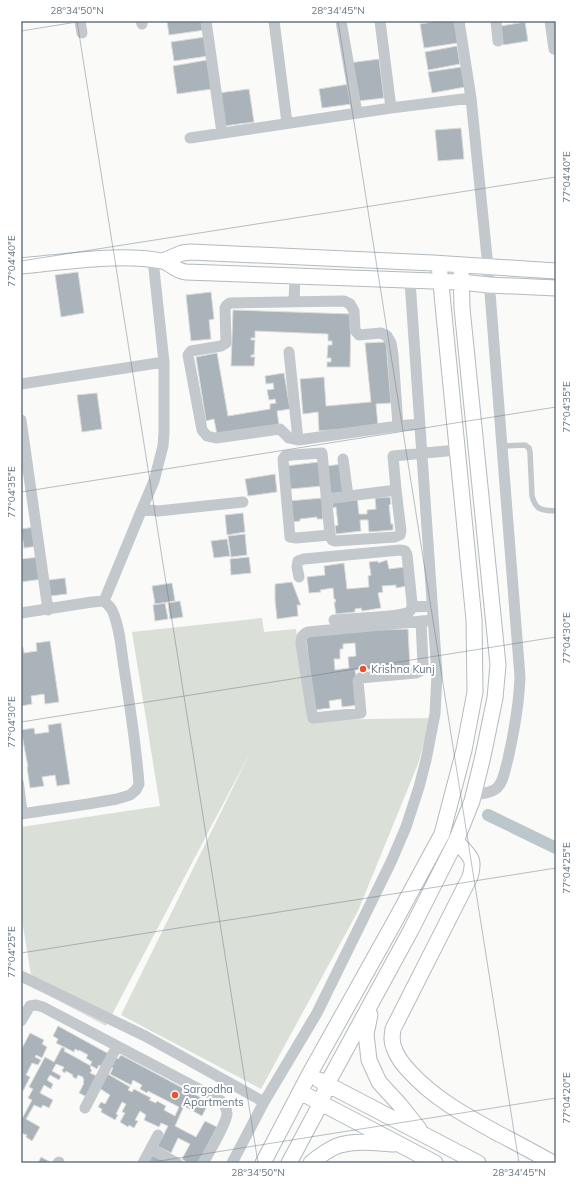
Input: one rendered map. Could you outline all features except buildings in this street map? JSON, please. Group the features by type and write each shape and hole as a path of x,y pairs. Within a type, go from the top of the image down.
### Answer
{"main road":[{"path":"158,261 182,253 191,252 488,266 556,271"},
{"path":"21,266 112,258 129,258 158,261 175,269 186,272 461,282 489,285 556,288"},
{"path":"263,1163 309,1075 396,921 442,834 464,750 475,692 474,620 439,264"},
{"path":"289,1163 328,1084 411,930 456,842 473,795 495,698 498,665 462,308 461,265"},
{"path":"456,842 470,856 473,867 470,878 393,1030 392,1039 394,1048 407,1069 420,1083 437,1097 464,1115 553,1163"},
{"path":"372,1002 366,1034 369,1060 380,1082 422,1133"},
{"path":"309,1075 478,1163"},
{"path":"300,1092 435,1163"},
{"path":"311,1163 316,1158 339,1145 362,1142 400,1145"}],"street":[{"path":"80,21 82,33"},
{"path":"206,21 222,133"},
{"path":"274,21 287,123"},
{"path":"341,21 357,113"},
{"path":"380,21 391,108"},
{"path":"459,21 471,98 488,266 520,677 515,728 504,776 496,789 473,795"},
{"path":"496,21 498,42"},
{"path":"550,21 554,49"},
{"path":"190,138 391,108 471,98"},
{"path":"104,601 154,481 164,446 164,362 158,261"},
{"path":"294,302 295,276"},
{"path":"232,1163 264,1102 317,1013 391,862 406,827 426,760 435,714 437,674 410,281"},
{"path":"398,426 391,343 387,336 382,333 359,334 355,330 354,311 350,304 344,301 234,302 228,304 225,308 226,342 222,346 191,351 188,355 202,430 207,436 216,438 280,428 289,438 298,440 420,424"},
{"path":"289,352 298,440"},
{"path":"21,384 164,362"},
{"path":"21,420 48,610"},
{"path":"330,535 296,538 290,537 283,459 284,456 322,454 330,535 332,540 335,541 395,537 400,535 401,530 393,456 457,450"},
{"path":"344,458 348,496"},
{"path":"326,499 396,490"},
{"path":"142,509 158,511 243,502"},
{"path":"299,577 298,561 304,559 404,551 407,555 412,607 408,612 403,614 334,620"},
{"path":"21,614 104,601 108,604 112,611 118,630 132,719 139,784 136,790 130,795 117,799 23,814"},
{"path":"412,607 432,606"},
{"path":"420,621 424,664 422,670 416,673 360,678 358,681 361,713 313,718 301,644 301,638 304,634 308,632 420,621 433,620"},
{"path":"21,976 144,1036 264,1102"},
{"path":"21,1020 30,1006 36,1005 43,1007 220,1100 225,1104 227,1115 224,1124 203,1163"},
{"path":"85,1108 117,1046"},
{"path":"143,1163 158,1135"},
{"path":"151,1149 177,1163"}],"lane":[{"path":"502,446 525,445 529,448 532,496 536,507 556,511"},
{"path":"21,782 23,814"}],"shaded area":[{"path":"262,618 264,632 296,629 310,720 431,718 418,764 358,911 261,1089 121,1015 251,751 106,1026 33,987 21,914 21,827 160,806 132,632"}],"waterway":[{"path":"488,815 556,848"}],"place":[{"name":"Krishna Kunj","path":"363,669"},
{"name":"Sargodha Apartments","path":"175,1095"}]}
